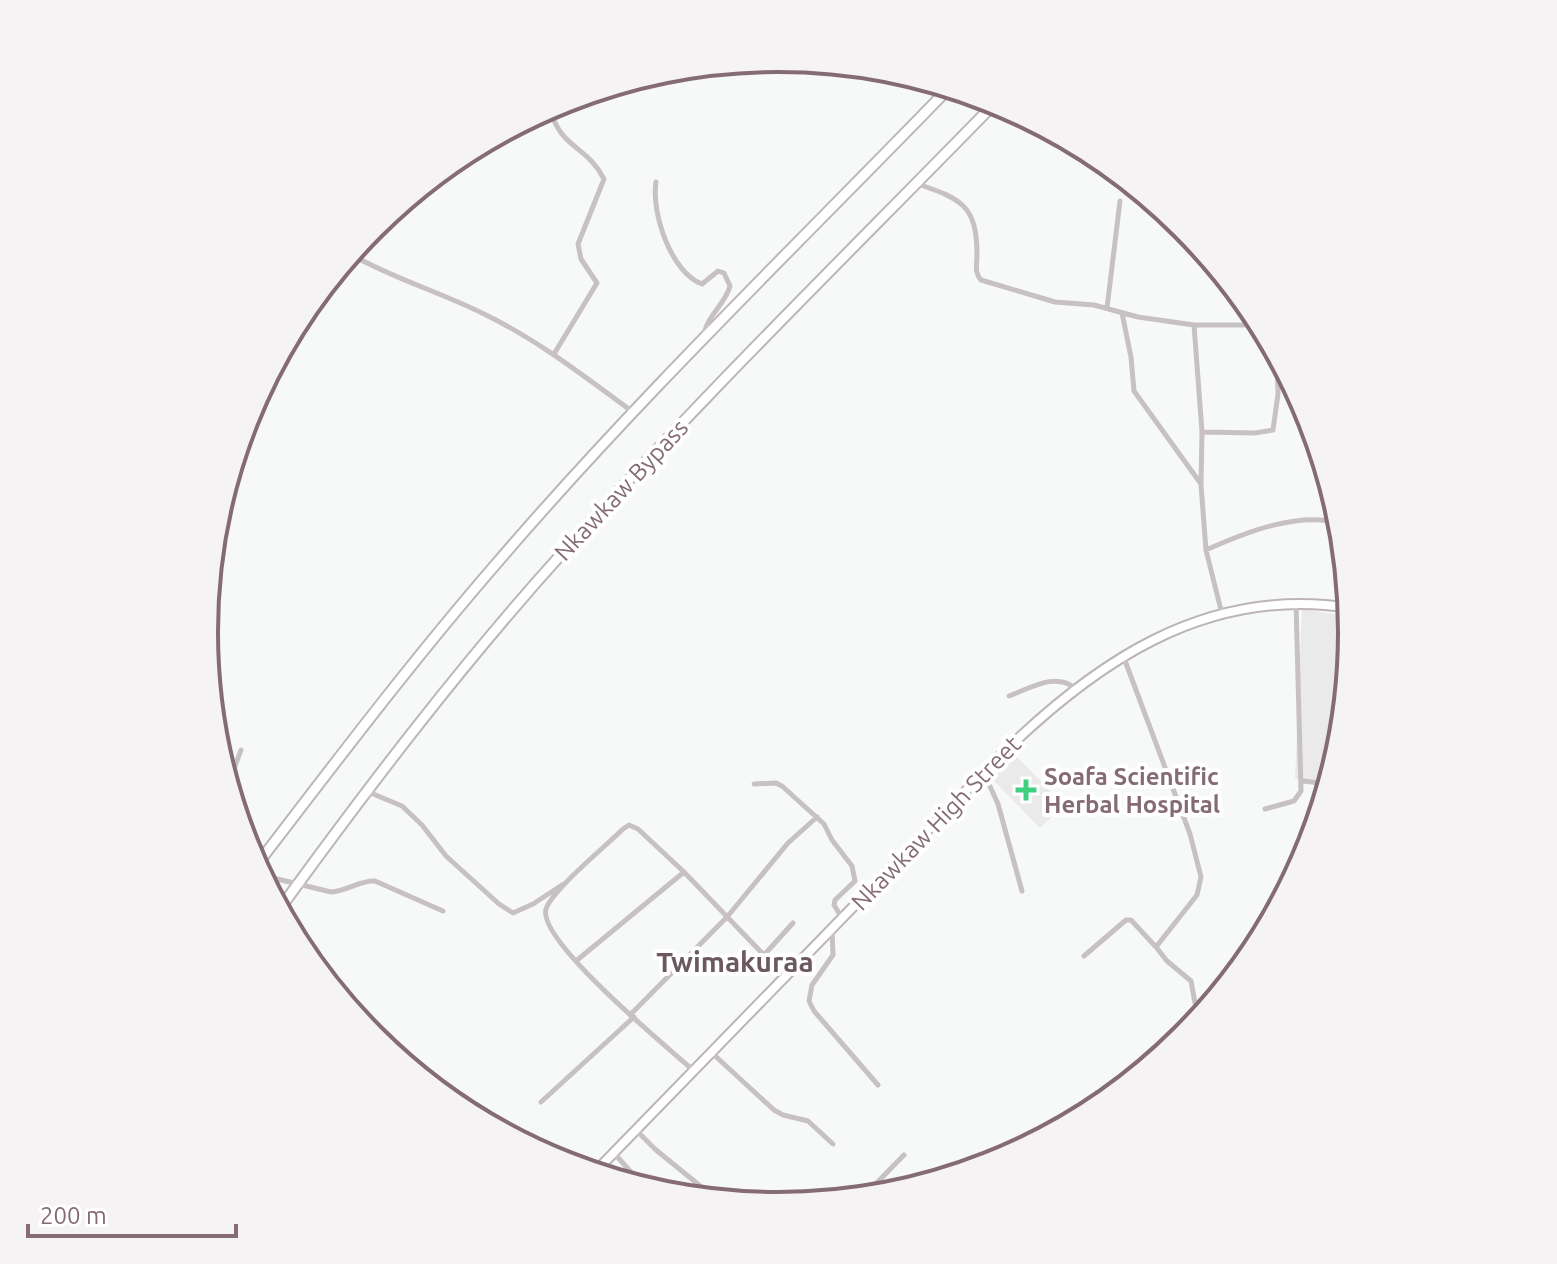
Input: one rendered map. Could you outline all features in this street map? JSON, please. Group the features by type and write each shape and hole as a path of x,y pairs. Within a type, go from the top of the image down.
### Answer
{"highway":[{"name":"Nkawkaw Bypass","path":"265,855 354,738 497,563 634,412 941,96"},
{"name":"Nkawkaw Bypass","path":"287,899 365,791 564,551 702,402 986,112"}],"main road":[{"name":"Nkawkaw High Street","path":"603,1164 984,773 1035,722 1075,688 1173,630 1222,614 1296,603 1337,607"}],"street":[{"path":"554,120 560,135 596,163 604,179 578,244 581,259 597,283 554,354"},
{"path":"656,182 654,192 659,225 674,255 695,281 702,284 718,271 724,273 730,286 727,299 704,328 703,341"},
{"path":"917,183 958,199 970,212 976,230 976,273 981,280 1055,302 1107,308 1160,322 1246,325"},
{"path":"1107,308 1120,201"},
{"path":"360,260 482,313 554,354 634,412"},
{"path":"1121,312 1131,357 1134,391 1201,485"},
{"path":"1194,325 1206,550 1222,614"},
{"path":"1202,432 1255,433 1273,430 1278,378"},
{"path":"1206,550 1287,520 1328,523"},
{"path":"1265,809 1294,801 1303,781 1296,603"},
{"path":"1124,657 1190,834 1201,877 1197,895 1156,947"},
{"path":"1009,696 1051,680 1066,681 1075,688"},
{"path":"235,766 241,750"},
{"path":"984,773 998,804 1022,891"},
{"path":"1303,781 1317,783"},
{"path":"754,784 780,785 817,817 852,866 856,877 834,905 843,919"},
{"path":"365,791 402,806 422,825 446,856 513,913 533,904 572,878"},
{"path":"541,1102 632,1016 727,917 788,843 817,817"},
{"path":"693,1070 576,961 547,923 545,912 549,902 572,878 629,825 638,829 784,976"},
{"path":"576,961 684,872"},
{"path":"275,878 331,892 375,881 443,911"},
{"path":"1084,956 1128,919 1167,961 1191,981 1195,1003"},
{"path":"764,955 793,923"},
{"path":"832,930 833,955 812,985 809,1001 814,1011 878,1085"},
{"path":"711,1053 774,1110 808,1121 833,1144"},
{"path":"635,1129 701,1186"},
{"path":"614,1152 631,1172"},
{"path":"877,1183 904,1155"}],"shaded area":[{"path":"1302,609 1338,615 1337,669 1328,741 1318,781 1295,779"},
{"name":"Soafa Scientific Herbal Hospital","path":"1012,752 1064,805 1040,828 988,775"}],"place":[{"name":"Soafa Scientific Herbal Hospital","path":"1026,790"}],"district":[{"name":"Twimakuraa","path":"735,961"}]}
